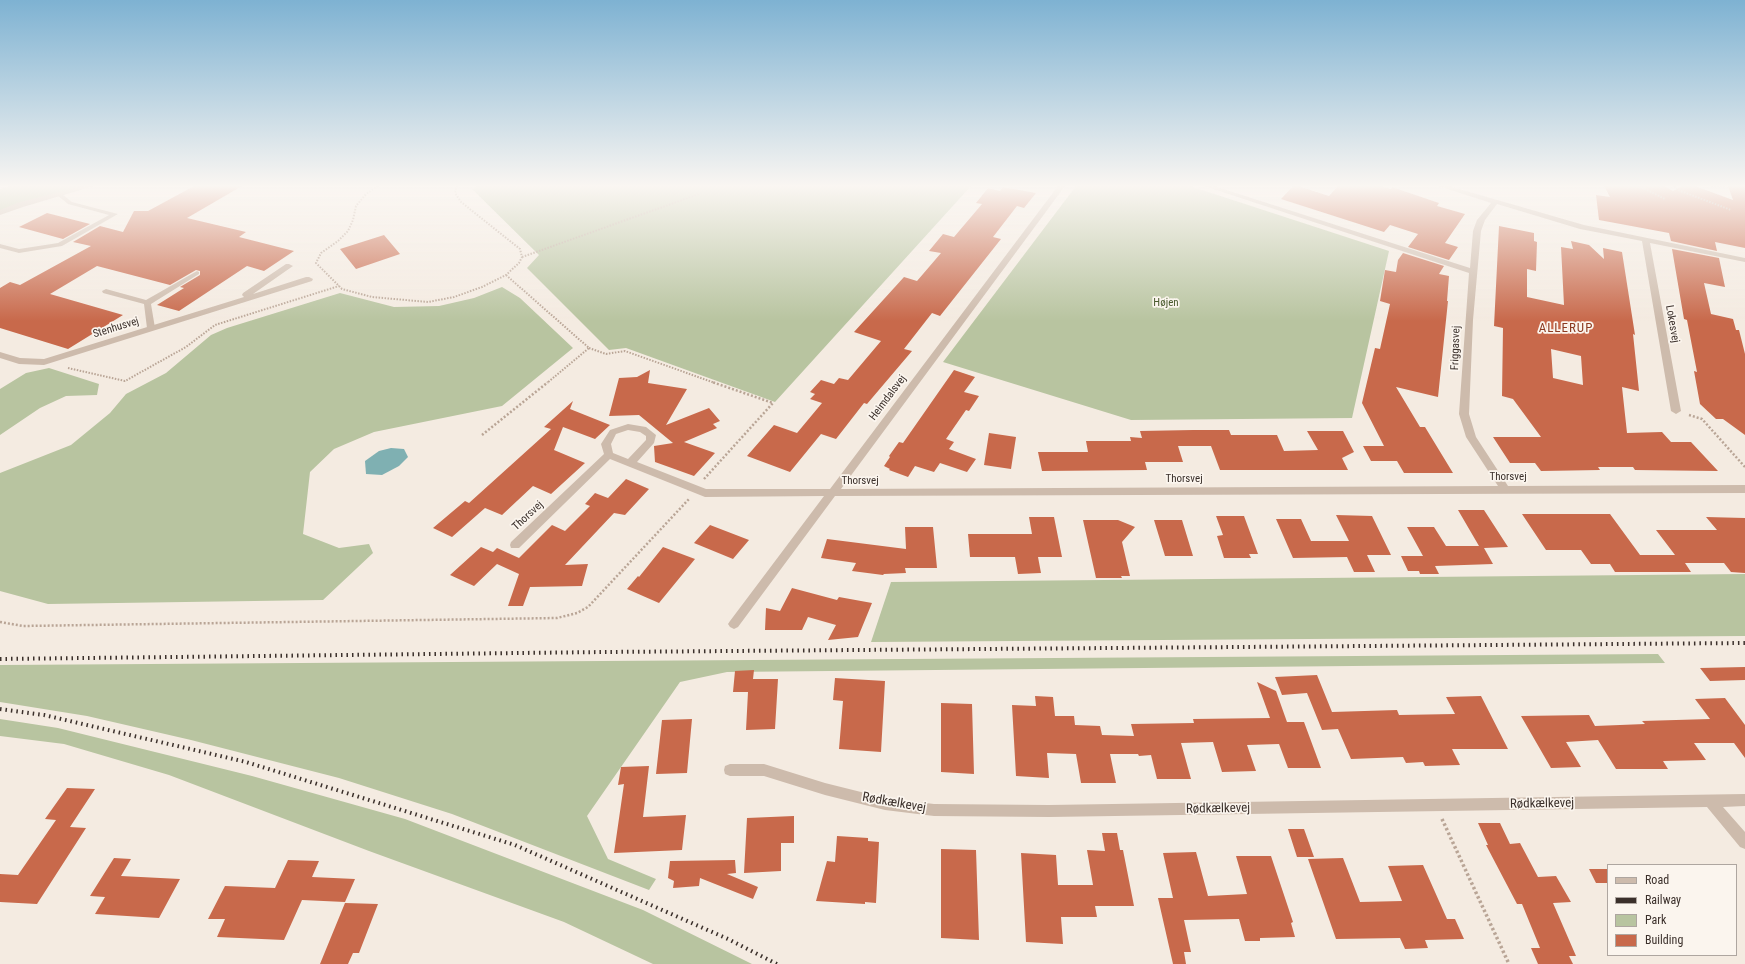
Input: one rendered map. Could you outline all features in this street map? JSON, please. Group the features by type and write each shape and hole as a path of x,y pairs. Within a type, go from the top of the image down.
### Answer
{"street":[{"name":"Heimdalsvej","path":"734,624 1028,231"},
{"path":"1346,231 1473,272"},
{"name":"Friggasvej","path":"1478,231 1469,320 1464,414 1471,437 1505,489"},
{"path":"1603,231 1745,260"},
{"name":"Lokesvej","path":"1646,241 1676,411"},
{"name":"Stenhusvej","path":"237,301 289,266"},
{"name":"Stenhusvej","path":"0,355 19,361 44,362 309,279"},
{"path":"609,455 606,444 613,432 628,426 643,429 651,435 651,441 630,463"},
{"name":"Thorsvej","path":"515,545 609,455 705,493 1745,489"},
{"name":"Rødkælkevej","path":"730,770 764,770 825,789 885,804 934,810 1049,811 1745,800"},
{"path":"1710,801 1745,842"}],"lane":[{"path":"0,246 19,251 60,244 84,231"},
{"path":"106,291 148,303 198,273"},
{"path":"148,303 151,328"}],"path":[{"path":"348,231 338,241 320,253 316,263 342,289 372,297 428,302 454,297 482,287 506,275 520,263 522,257 520,250 497,231"},
{"path":"522,257 595,231"},
{"path":"0,622 23,626 557,618 577,613 588,606 690,498 695,489 773,403 625,351 606,354 589,348 506,275"},
{"path":"44,362 125,381 186,347 215,325 339,286"},
{"path":"482,435 589,348"},
{"path":"1676,411 1702,420 1745,467"},
{"path":"1436,806 1510,964"}],"green space":[{"path":"515,231 930,231 775,402 626,348 609,350 527,268 539,255"},
{"name":"Højen","path":"1042,231 1328,231 1389,251 1352,418 1131,420 943,362"},
{"path":"502,287 520,298 573,348 502,406 374,432 334,449 310,472 303,534 339,548 369,544 373,553 323,600 48,604 0,591 0,473 71,445 110,413 126,394 166,373 211,335 227,328 340,293 394,307 439,306 474,298"},
{"path":"49,368 99,384 97,395 66,396 40,408 0,435 0,389 26,373"},
{"path":"1745,574 1745,636 871,642 891,582"},
{"path":"1658,654 1665,663 727,672 680,682 587,816 608,859 656,879 649,890 452,814 339,778 191,740 87,716 0,702 0,665"},
{"path":"0,719 58,728 252,776 405,819 643,910 752,964 653,964 564,922 369,851 169,775 64,744 0,736"}],"water":[{"path":"391,448 404,449 408,457 399,466 382,475 366,474 365,461 379,451"}],"building":[{"path":"34,231 77,231 63,239"},
{"path":"92,231 242,231 246,232 239,237 294,251 264,271 247,266 179,311 157,305 184,288 180,287 200,275 200,271 196,270 170,285 97,266 50,294 123,315 68,349 0,328 0,288 10,282 20,285 91,246 73,242"},
{"path":"959,231 998,231 993,237 1001,239 940,316 932,313 904,349 912,351 867,404 864,403 836,439 821,434 790,472 747,456 774,425 797,433 822,403 810,399 815,394 810,392 821,380 834,384 839,378 848,380 881,341 854,332 904,277 917,281 941,253 929,251 943,234 954,237"},
{"path":"1409,231 1453,231 1445,243 1458,247 1449,260 1408,247 1418,234"},
{"path":"1499,231 1524,231 1534,233 1534,241 1537,242 1536,271 1527,269 1527,297 1564,305 1561,247 1573,249 1571,241 1589,245 1604,259 1603,248 1622,252 1635,335 1633,334 1639,391 1622,387 1627,433 1662,432 1671,442 1691,442 1718,471 1635,470 1633,467 1598,467 1600,470 1541,471 1535,463 1510,463 1493,437 1541,437 1513,399 1502,396 1503,328 1494,326","holes":["1551,349 1581,356 1583,385 1553,378"]},
{"path":"1658,231 1745,231 1745,248 1715,242 1717,251 1671,241 1669,233"},
{"path":"384,235 400,254 356,269 340,249"},
{"path":"1672,249 1719,258 1725,287 1704,283 1711,314 1733,319 1736,330 1739,330 1745,354 1745,435 1723,419 1716,419 1700,404 1694,371 1697,372 1687,320 1684,319"},
{"path":"1403,253 1444,266 1439,274 1449,276 1448,301 1438,397 1396,387 1420,427 1425,427 1453,473 1404,473 1397,461 1371,461 1363,446 1384,446 1362,403 1375,348 1380,349 1390,304 1380,301 1385,270 1396,272 1398,260"},
{"path":"650,370 648,383 687,389 666,425 709,408 720,421 713,424 717,428 684,442 715,453 694,476 655,462 654,446 673,443 639,415 609,416 619,378 637,377"},
{"path":"954,370 975,377 964,392 979,396 969,411 966,410 946,439 954,442 949,449 976,459 967,472 940,463 934,472 915,466 908,477 889,470 890,469 884,466 890,457 889,456 899,442 903,443"},
{"path":"573,401 570,409 610,425 595,439 563,427 554,450 585,463 551,494 533,486 502,515 485,508 452,537 433,528 465,501 469,503 551,429 544,427"},
{"path":"1229,430 1231,435 1277,435 1284,451 1318,450 1307,431 1343,431 1354,452 1342,458 1348,470 1220,470 1211,446 1178,446 1183,462 1145,462 1147,470 1042,471 1038,452 1088,452 1086,441 1131,441 1130,437 1142,438 1140,431"},
{"path":"989,433 1016,437 1011,469 984,465"},
{"path":"626,479 649,489 625,515 614,513 565,565 588,564 582,586 530,587 523,606 508,606 519,574 497,564 474,586 450,575 481,547 493,552 497,548 519,558 552,525 565,531 590,506 585,504 595,493 608,498"},
{"path":"1458,510 1484,510 1508,547 1484,548 1493,564 1435,566 1439,574 1420,574 1419,571 1408,571 1401,556 1423,556 1407,527 1434,527 1446,546 1479,546"},
{"path":"1522,514 1610,514 1640,555 1675,555 1656,530 1717,530 1706,517 1745,518 1745,573 1731,572 1724,563 1685,563 1691,572 1615,572 1610,564 1591,564 1581,550 1546,550"},
{"path":"1336,515 1372,516 1391,555 1367,555 1375,572 1354,572 1347,557 1293,558 1276,519 1301,519 1311,541 1349,541"},
{"path":"1216,516 1244,516 1258,554 1249,554 1251,558 1224,558 1217,536 1223,535"},
{"path":"1029,517 1054,517 1062,557 1038,557 1041,573 1018,574 1015,557 970,557 968,534 1032,534"},
{"path":"1083,520 1118,520 1135,527 1122,542 1130,576 1121,576 1122,578 1096,578"},
{"path":"1154,520 1182,520 1193,556 1165,556"},
{"path":"710,525 749,540 733,559 694,543"},
{"path":"905,527 933,527 937,568 905,568 906,573 883,575 852,571 856,563 821,558 827,539 906,549"},
{"path":"663,547 695,559 659,603 627,589 638,576 639,577"},
{"path":"792,588 837,600 839,597 872,603 858,637 828,640 836,625 808,617 802,630 765,630 766,608 780,611"},
{"path":"1745,667 1745,680 1710,681 1700,668"},
{"path":"754,670 753,679 778,679 775,729 746,730 748,692 733,692 735,671"},
{"path":"1317,675 1332,712 1397,710 1399,715 1455,714 1446,697 1481,696 1508,749 1452,749 1460,765 1425,766 1423,762 1406,763 1403,757 1351,759 1338,729 1322,730 1307,693 1282,695 1275,677"},
{"path":"835,678 885,681 881,752 839,749 843,701 833,700"},
{"path":"1257,682 1276,691 1287,722 1304,722 1321,768 1288,768 1279,744 1247,745 1256,771 1222,772 1213,742 1181,743 1191,779 1157,779 1151,755 1139,756 1138,754 1110,754 1116,783 1081,783 1076,754 1047,753 1049,778 1016,776 1012,705 1036,706 1035,696 1053,697 1055,716 1074,716 1075,725 1100,726 1102,735 1134,736 1131,724 1194,723 1193,719 1270,718"},
{"path":"1725,698 1745,725 1745,758 1734,743 1694,743 1706,760 1663,761 1668,769 1616,769 1598,740 1566,742 1581,767 1551,768 1521,716 1589,715 1595,726 1645,724 1642,721 1710,719 1695,699"},
{"path":"941,703 972,704 974,774 941,772"},
{"path":"692,719 687,773 656,774 662,720"},
{"path":"649,766 643,817 686,815 682,850 614,853 624,784 618,785 621,767"},
{"path":"67,788 95,789 70,827 86,828 37,904 0,902 0,874 18,875 56,820 45,819"},
{"path":"794,816 794,843 781,843 781,871 744,873 747,818"},
{"path":"1478,823 1500,823 1510,844 1520,843 1538,877 1556,876 1571,902 1553,903 1576,956 1569,956 1573,964 1538,964 1531,948 1540,948 1522,904 1517,904 1486,845 1488,845"},
{"path":"1288,829 1304,829 1314,857 1297,857"},
{"path":"1102,833 1117,833 1120,850 1123,850 1134,906 1095,906 1097,917 1061,917 1063,944 1026,942 1021,853 1056,855 1058,885 1093,885 1087,850 1105,851"},
{"path":"837,836 868,838 868,841 879,842 876,903 865,902 865,904 816,901 827,861 835,862"},
{"path":"941,849 976,850 979,940 941,938"},
{"path":"1196,852 1208,896 1247,894 1236,856 1271,856 1293,922 1291,923 1295,937 1260,938 1260,941 1245,941 1239,919 1184,920 1191,952 1184,952 1186,964 1173,964 1158,898 1173,898 1163,853"},
{"path":"114,858 131,859 121,876 180,879 159,918 95,914 105,897 90,896"},
{"path":"1343,858 1360,902 1402,901 1388,866 1423,865 1447,919 1455,919 1464,939 1425,940 1428,948 1405,949 1400,938 1336,939 1308,859"},
{"path":"288,860 319,861 312,877 355,879 345,902 302,900 284,940 217,937 225,919 208,919 225,886 275,888"},
{"path":"735,860 736,873 727,874 758,887 753,899 700,878 699,886 673,888 674,881 668,878 670,861"},
{"path":"1589,869 1607,869 1607,883 1596,883"},
{"path":"345,903 378,904 359,953 353,953 348,964 320,964"}],"railway":[{"path":"0,659 605,652 1745,643"},
{"path":"0,709 44,715 246,762 515,845 728,939 777,964"}],"district":[{"name":"ALLERUP","path":"1566,329"}]}
